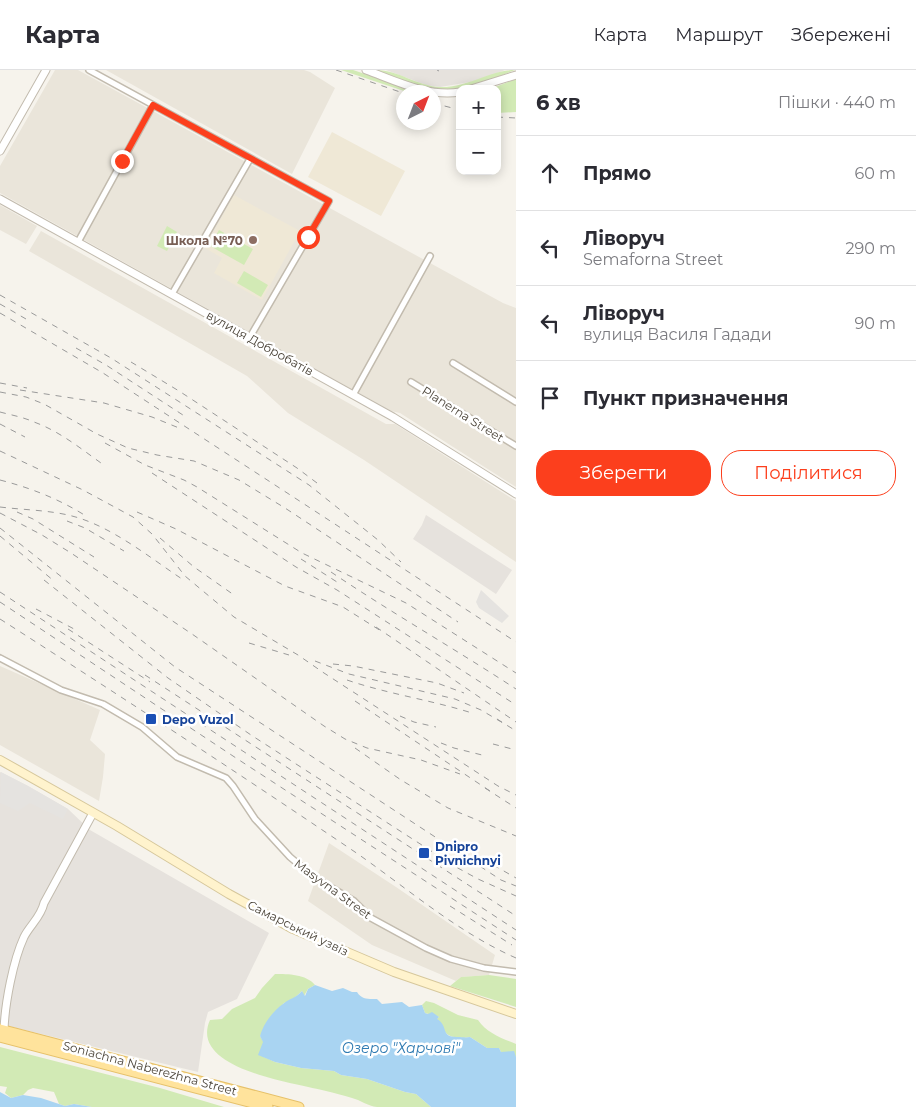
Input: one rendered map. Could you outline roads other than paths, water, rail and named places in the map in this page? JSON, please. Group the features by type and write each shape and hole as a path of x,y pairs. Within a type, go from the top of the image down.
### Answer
{"main road":[{"name":"Самарський узвіз","path":"0,760 229,894 293,929 394,972 516,1014"},
{"name":"Soniachna Naberezhna Street","path":"1,1032 268,1107"},
{"name":"Soniachna Naberezhna Street","path":"1,1032 299,1107"}],"street":[{"path":"0,152 46,70"},
{"path":"88,70 329,201 250,337"},
{"path":"366,70 424,90 437,93 456,92"},
{"path":"484,85 516,75"},
{"path":"78,242 153,105"},
{"path":"172,294 250,159"},
{"name":"вулиця Добробатів","path":"0,199 432,440 516,494"},
{"path":"353,395 430,256"},
{"path":"453,363 516,402"},
{"name":"Planerna Street","path":"411,382 516,446"},
{"name":"Masyvna Street","path":"0,658 61,690 103,704 142,727 177,757 226,778 255,819 290,857 315,878 354,901 371,918 426,948 451,959 484,968 516,972"},
{"path":"1,1032 8,993 21,945 26,934 40,915 44,903 93,813"}],"water":[{"name":"Озеро \"Харчові\"","path":"315,985 332,991 343,988 357,992 363,998 377,999 382,1004 402,1002 409,1007 422,1005 425,1013 432,1012 439,1017 437,1019 443,1025 446,1033 452,1037 470,1037 487,1048 499,1048 501,1052 514,1051 516,1057 516,1107 431,1107 416,1094 367,1079 341,1075 334,1071 301,1068 275,1062 258,1055 263,1042 260,1036 261,1031 272,1014 302,991 305,996 308,989"},
{"path":"0,1092 11,1098 23,1095 41,1098 65,1106 74,1104 92,1107 0,1107"}],"railway":[{"path":"336,70 396,91"},
{"path":"441,105 456,109"},
{"path":"501,117 516,118"},
{"path":"0,295 111,358 309,485 378,540 401,562"},
{"path":"0,304 26,319"},
{"path":"0,313 103,373 516,642"},
{"path":"76,348 106,365 186,417"},
{"path":"131,362 179,391 317,483"},
{"path":"0,383 27,388"},
{"path":"20,390 104,403 152,417 179,428"},
{"path":"0,392 26,397 44,404 97,434 128,448 194,461 239,480 285,508 458,622"},
{"path":"0,412 26,419 52,430 101,463"},
{"path":"0,424 25,437"},
{"path":"105,443 145,465 197,487 302,553 406,603 516,673"},
{"path":"0,451 83,490 133,517 152,534 185,576 234,617 298,655 498,786 516,795"},
{"path":"152,473 296,567 337,590 516,705"},
{"path":"0,480 66,504 86,516"},
{"path":"0,507 54,512 87,521 129,543 182,579"},
{"path":"17,512 33,519 94,557"},
{"path":"137,512 176,529 285,586 343,607 381,631"},
{"path":"0,513 71,553 345,739 367,748 421,760 460,774"},
{"path":"67,521 85,528 124,551"},
{"path":"0,528 175,667 501,880 516,886"},
{"path":"0,536 54,581"},
{"path":"160,538 194,567 234,595"},
{"path":"301,559 337,582"},
{"path":"331,572 516,689"},
{"path":"44,580 168,678 251,735 456,867 516,896"},
{"path":"0,592 516,930"},
{"path":"0,602 516,940"},
{"path":"36,609 76,630"},
{"path":"0,619 311,822 453,923 473,936 516,958"},
{"path":"376,627 516,722"},
{"path":"68,629 150,682"},
{"path":"249,643 289,655"},
{"path":"315,661 349,674 455,699 481,710 503,723"},
{"path":"333,664 353,666 437,683 464,693"},
{"path":"145,675 516,916"},
{"path":"347,680 472,713"},
{"path":"355,701 490,791"},
{"path":"400,716 414,722 436,727"},
{"path":"497,719 516,731"},
{"path":"441,743 486,756"},
{"path":"493,744 516,750"},
{"path":"355,748 401,780 448,808 516,836"},
{"path":"485,788 516,808"},
{"path":"483,859 516,878"},
{"path":"450,906 512,945"}],"place":[{"name":"Школа №70","path":"253,240"},
{"name":"Depo Vuzol","path":"151,719"},
{"name":"Dnipro Pivnichnyi","path":"424,853"}]}
